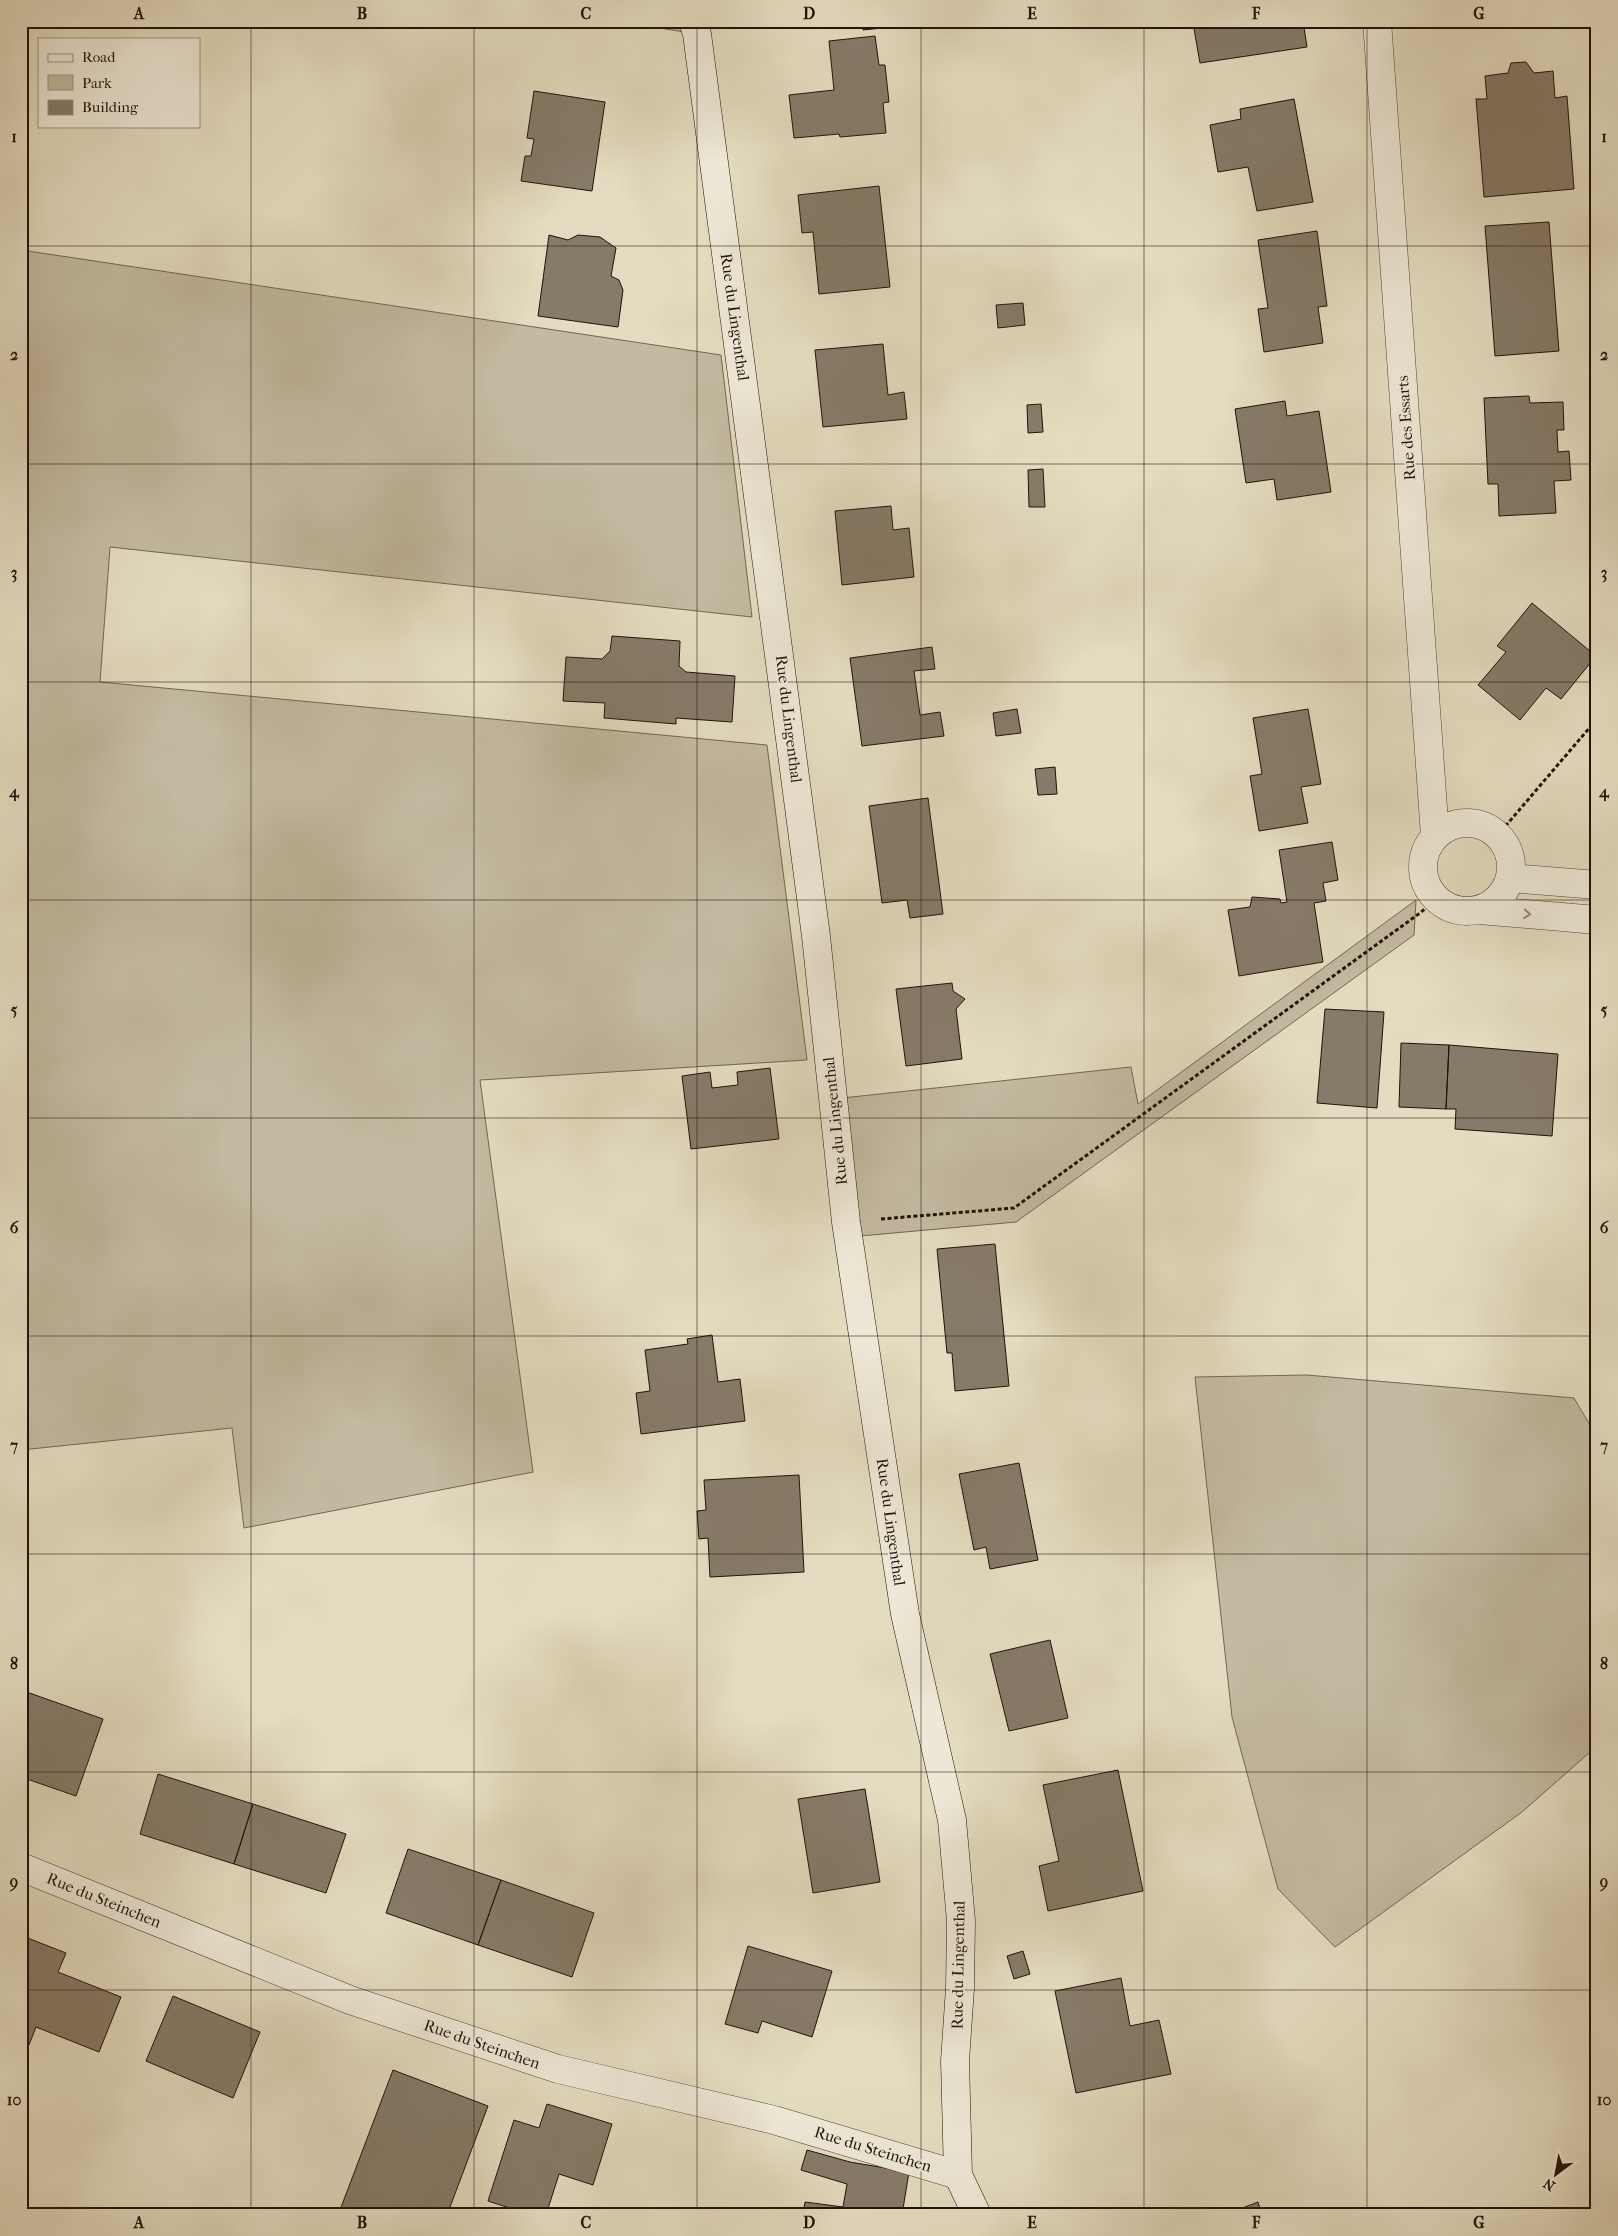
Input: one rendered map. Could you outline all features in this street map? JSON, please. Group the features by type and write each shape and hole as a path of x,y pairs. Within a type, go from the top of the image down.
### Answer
{"street":[{"name":"Rue du Lingenthal","path":"693,21 698,44 779,640 816,936 846,1222 905,1614 952,1820 961,1921 960,1988 955,2061 958,2174 977,2215"},
{"name":"Rue des Essarts","path":"1377,21 1435,836"},
{"path":"1479,910 1493,903 1504,892 1510,878 1511,863 1506,848 1497,836 1486,828 1473,824 1459,824 1446,827 1435,836 1427,847 1423,860 1423,874 1427,887 1436,899 1448,908 1464,911 1479,910 1597,920"},
{"path":"1510,878 1597,885"},
{"name":"Rue du Steinchen","path":"21,1867 350,2000 558,2070 774,2120 958,2174"}],"path":[{"path":"1497,836 1597,719"},
{"path":"846,1222 1014,1208 1420,913 1436,899"}],"green space":[{"path":"616,21 693,21 697,34"},
{"path":"21,250 721,355 752,617 110,547 100,682 767,745 807,1060 480,1080 533,1472 244,1528 232,1428 21,1450"},
{"path":"1416,900 1414,935 1016,1222 849,1237 833,1099 1131,1067 1138,1104"},
{"path":"1307,1375 1574,1398 1597,1437 1597,1746 1522,1812 1335,1947 1278,1889 1232,1717 1195,1377"}],"building":[{"path":"862,21 920,21 921,24 863,30"},
{"path":"1207,21 1303,21 1307,47 1200,63 1193,23"},
{"path":"875,36 879,65 885,65 889,102 883,103 886,133 840,137 839,134 794,138 789,95 834,90 829,41"},
{"path":"1526,62 1534,73 1553,71 1555,98 1567,96 1574,189 1484,197 1476,99 1487,99 1485,76 1508,73 1511,63"},
{"path":"534,91 605,102 592,191 521,181 525,156 531,156 534,139 527,138"},
{"path":"1294,99 1313,202 1257,211 1248,167 1218,172 1210,125 1241,119 1240,109"},
{"path":"879,186 890,287 819,294 813,232 802,233 798,195"},
{"path":"1549,222 1559,351 1495,356 1485,226"},
{"path":"1317,231 1327,306 1318,307 1323,343 1264,352 1258,309 1268,308 1258,240"},
{"path":"549,235 568,240 578,235 600,237 616,248 611,276 619,280 623,290 618,327 538,316"},
{"path":"1023,303 1025,325 998,328 996,305"},
{"path":"883,344 888,395 904,392 907,419 823,427 815,350"},
{"path":"1529,396 1530,403 1563,402 1564,430 1557,430 1558,452 1569,451 1571,480 1554,481 1556,513 1499,516 1498,484 1488,484 1484,398"},
{"path":"1285,401 1287,416 1319,411 1331,492 1277,500 1274,479 1246,483 1235,409"},
{"path":"1041,404 1043,432 1028,433 1027,405"},
{"path":"1043,469 1045,507 1029,507 1028,470"},
{"path":"891,506 893,530 909,528 914,577 842,585 835,511"},
{"path":"1532,603 1596,656 1561,699 1546,688 1520,720 1478,685 1506,652 1497,646"},
{"path":"612,636 680,641 679,666 686,672 735,676 732,722 676,718 676,724 604,718 605,703 563,701 566,657 602,659 610,651"},
{"path":"932,647 935,669 914,671 920,715 940,712 944,736 862,746 850,658"},
{"path":"1017,709 1021,733 996,736 993,713"},
{"path":"1308,709 1321,784 1301,787 1308,823 1259,831 1250,776 1262,774 1253,718"},
{"path":"1055,767 1057,794 1038,795 1035,769"},
{"path":"928,798 943,914 910,918 907,900 882,903 869,806"},
{"path":"1332,842 1338,880 1323,883 1326,901 1314,903 1323,962 1239,976 1228,910 1250,907 1252,897 1280,899 1281,903 1287,902 1279,850"},
{"path":"952,983 953,991 965,999 956,1009 962,1059 906,1066 896,989"},
{"path":"1325,1009 1384,1012 1377,1108 1317,1103"},
{"path":"1401,1043 1449,1045 1446,1109 1399,1107"},
{"path":"1449,1045 1558,1054 1552,1136 1455,1129 1456,1109 1446,1109"},
{"path":"1597,1066 1597,1135 1591,1134"},
{"path":"770,1068 779,1139 691,1149 682,1076 710,1072 712,1088 738,1085 737,1072"},
{"path":"995,1244 1009,1386 955,1391 952,1353 947,1353 937,1249"},
{"path":"712,1335 718,1382 740,1379 745,1421 641,1434 636,1393 650,1391 645,1350 688,1344 687,1339"},
{"path":"1019,1463 1038,1560 990,1569 986,1547 974,1550 959,1474"},
{"path":"799,1475 804,1572 710,1577 708,1538 699,1539 697,1511 706,1510 704,1480"},
{"path":"1050,1640 1068,1718 1009,1731 990,1654"},
{"path":"21,1690 103,1719 76,1796 21,1777"},
{"path":"1118,1770 1143,1891 1048,1911 1039,1866 1059,1861 1043,1785"},
{"path":"158,1774 253,1804 234,1864 140,1834"},
{"path":"865,1789 880,1882 813,1893 798,1799"},
{"path":"253,1804 346,1834 326,1893 234,1864"},
{"path":"408,1849 501,1880 478,1945 386,1913"},
{"path":"501,1880 594,1913 572,1977 478,1945"},
{"path":"25,1937 66,1953 58,1972 121,1997 99,2052 36,2027 29,2045 21,2042 21,1946"},
{"path":"748,1946 832,1971 812,2037 762,2021 758,2033 725,2024"},
{"path":"1023,1951 1030,1974 1014,1979 1007,1956"},
{"path":"1121,1978 1130,2026 1159,2020 1171,2074 1076,2093 1055,1991"},
{"path":"173,1996 260,2032 233,2098 146,2061"},
{"path":"393,2070 488,2106 447,2215 353,2215 340,2210"},
{"path":"547,2104 612,2124 593,2185 559,2174 546,2215 531,2215 488,2201 514,2120 539,2128"},
{"path":"807,2150 850,2162 909,2172 902,2215 803,2215 805,2202 843,2207 847,2184 801,2170"},
{"path":"1258,2202 1262,2215 1239,2215 1237,2210"},
{"path":"1125,2210 1127,2214 1141,2210 1143,2215 1113,2215"}]}
